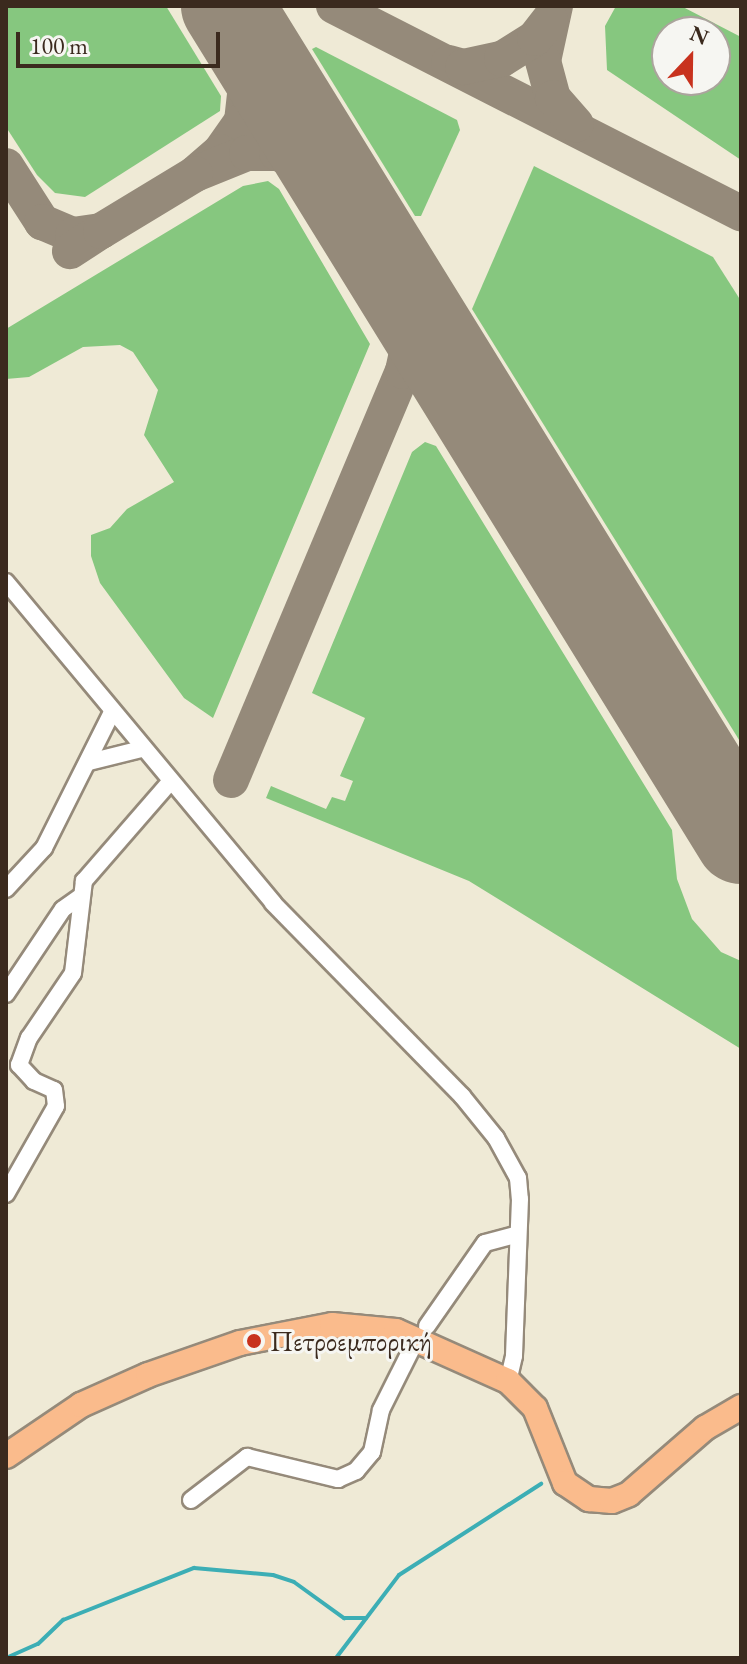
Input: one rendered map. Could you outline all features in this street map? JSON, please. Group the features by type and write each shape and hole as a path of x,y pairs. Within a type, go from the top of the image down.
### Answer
{"main road":[{"path":"6,1456 62,1416 128,1382 207,1352 298,1329 343,1325 386,1328 508,1381 535,1408 565,1483 596,1501 619,1499 639,1488 705,1428 741,1407"}],"street":[{"path":"6,582 141,749 273,903 462,1096 496,1138 518,1178 514,1356 508,1381"},
{"path":"6,889 44,848 112,712"},
{"path":"89,762 141,749"},
{"path":"6,1194 58,1098 54,1090 24,1074 13,1063 73,973 79,898 88,873 170,782"},
{"path":"6,994 63,909 79,898"},
{"path":"427,1326 485,1243 518,1234"},
{"path":"191,1500 247,1457 338,1479 356,1471 372,1452 381,1410 411,1350"}],"green space":[{"path":"6,6 166,6 221,96 220,111 85,197 55,193 37,175 6,127"},
{"path":"616,6 681,6 700,16 651,16 651,96 731,96 731,32 741,37 741,160 607,70 605,26"},
{"path":"316,47 457,120 460,130 421,216 415,216 312,49"},
{"path":"534,166 713,257 741,301 741,743 472,309"},
{"path":"268,181 279,189 370,344 213,718 184,698 100,583 91,556 91,535 110,528 127,509 174,482 144,435 158,390 133,352 120,345 83,347 29,377 6,379 6,329 243,186"},
{"path":"425,442 436,446 672,830 677,879 692,919 721,952 741,961 741,1049 469,881 266,798 271,786 326,809 332,797 345,801 353,781 340,776 365,718 312,693 412,452"}],"waterway":[{"path":"336,1658 399,1575 541,1484"},
{"path":"6,1658 38,1644 63,1620 194,1568 273,1575 294,1582 344,1618 366,1618"}],"taxiway":[{"path":"334,6 741,213"},
{"path":"555,6 543,61 553,98 576,124"},
{"path":"449,63 463,67 502,59 535,38 550,19"},
{"path":"240,27 249,59 242,121 220,152 195,174 247,153 277,153 305,164 342,192"},
{"path":"6,166 42,222 73,235 101,231 70,251"},
{"path":"101,231 195,174"},
{"path":"231,780 403,371 413,325 399,285"},
{"path":"733,826 741,831"}],"runway":[{"path":"227,6 741,838"}],"place":[{"name":"Πετροεμπορική","path":"254,1341"}]}
